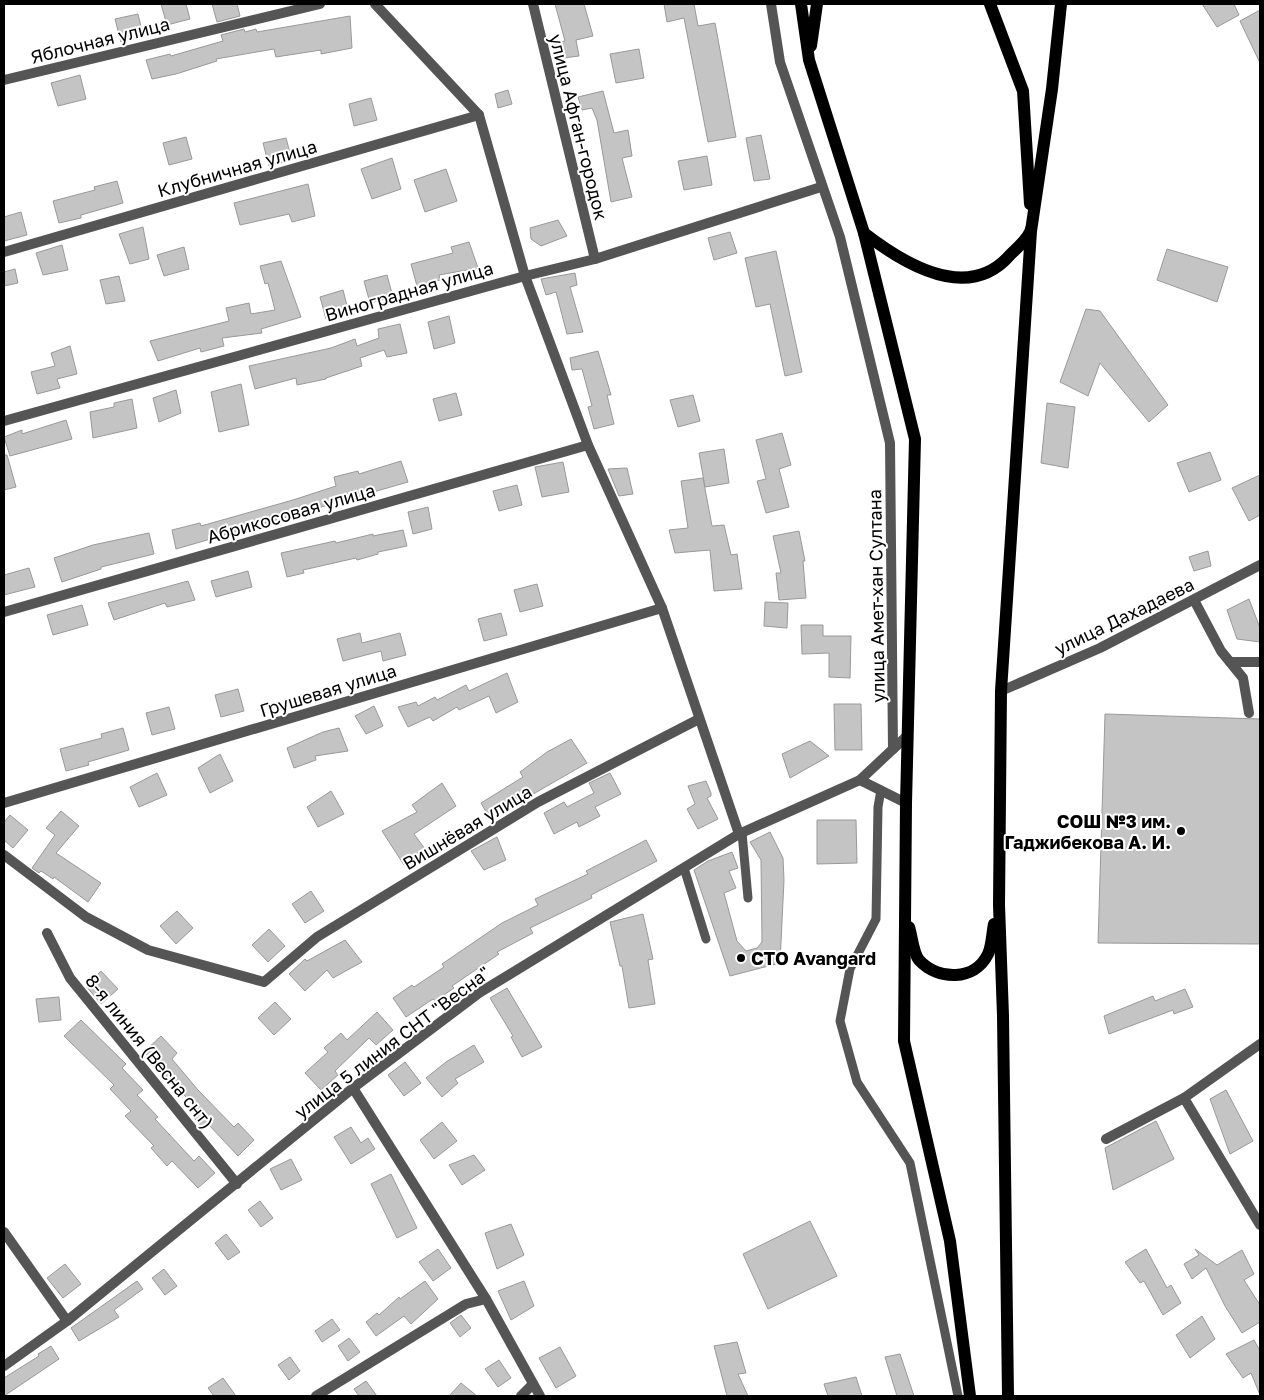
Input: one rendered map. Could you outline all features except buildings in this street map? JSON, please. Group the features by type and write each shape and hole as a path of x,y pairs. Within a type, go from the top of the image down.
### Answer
{"main road":[{"path":"801,4 809,60 864,233 915,439 907,736 904,1041 950,1241 970,1396"},
{"path":"809,60 817,4"},
{"path":"864,233 905,260 930,272 965,278 988,274 1004,262 1031,231 1023,91 990,4"},
{"path":"1008,1396 1003,1016 999,905 1002,692 1031,231 1052,89 1061,4"},
{"path":"905,912 918,960 937,972 953,976 972,972 988,955 999,905"}],"street":[{"name":"Яблочная улица","path":"4,80 320,4"},
{"path":"375,4 479,115 525,276 588,444 662,608 740,834"},
{"name":"улица Афган-городок","path":"532,4 595,259"},
{"name":"улица Амет-хан Султана","path":"771,4 780,62 821,187 840,237 890,443 894,749"},
{"name":"Клубничная улица","path":"4,252 479,115"},
{"name":"Виноградная улица","path":"4,421 525,276 595,259 821,187"},
{"name":"Абрикосовая улица","path":"4,612 588,444"},
{"name":"улица Дахадаева","path":"1002,692 1100,648 1260,566"},
{"path":"1194,600 1221,651 1243,678 1249,713"},
{"name":"Грушевая улица","path":"4,803 662,608"},
{"path":"1230,662 1260,662"},
{"name":"Вишнёвая улица","path":"4,855 86,917 148,950 264,982 316,937 530,807 699,719"},
{"name":"улица 5 линия СНТ \"Весна\"","path":"4,1366 67,1321 353,1088 479,993 740,834 860,780 907,736"},
{"path":"860,780 906,804"},
{"name":"8-я линия (Весна снт)","path":"47,933 70,978 237,1184"},
{"path":"1106,1139 1184,1098 1260,1044"},
{"path":"353,1088 486,1299 540,1396"},
{"path":"1184,1098 1260,1224"},
{"path":"4,1232 67,1321"},
{"path":"316,1396 466,1304 486,1299"},
{"path":"521,1396 533,1384"}],"lane":[{"path":"882,790 878,807 876,919 850,969 840,1021 857,1082 910,1163 958,1396"},
{"path":"740,834 748,898"},
{"path":"684,868 706,939"}],"place":[{"name":"СОШ №3 им. Гаджибекова А. И.","path":"1181,831"},
{"name":"СТО Avangard","path":"741,958"}]}
